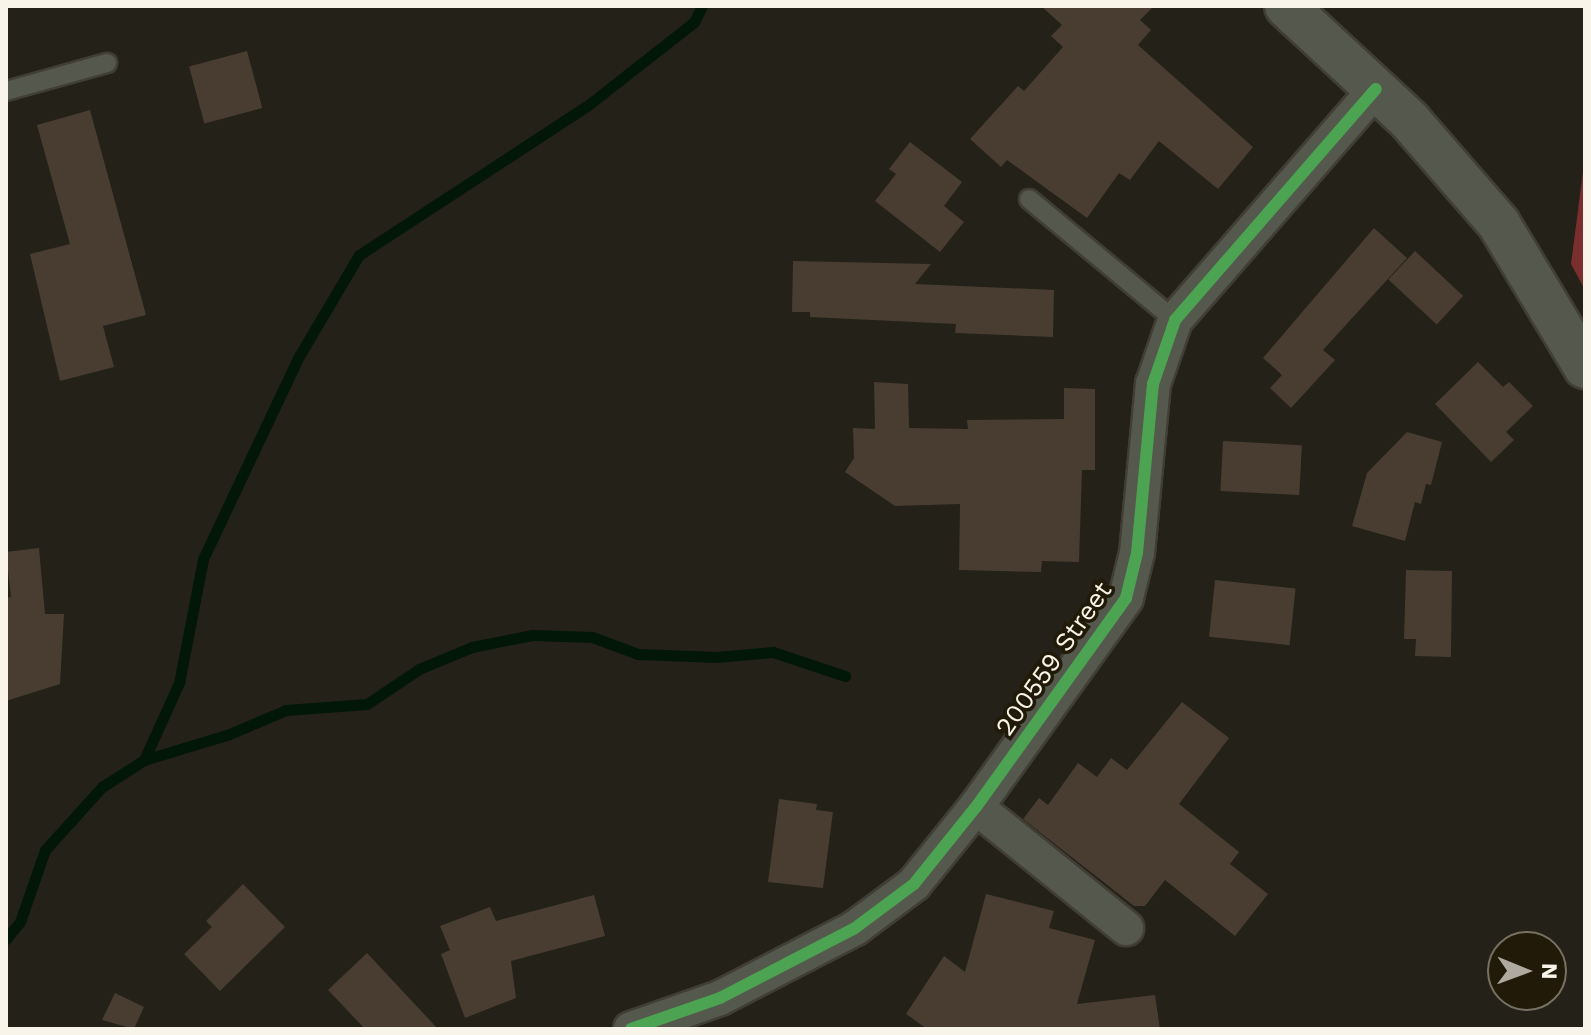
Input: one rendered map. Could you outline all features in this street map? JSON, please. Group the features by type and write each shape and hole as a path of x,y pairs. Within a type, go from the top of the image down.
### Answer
{"street":[{"path":"1286,6 1376,89 1499,224 1585,367"},
{"name":"200559 Street","path":"631,1029 720,998 855,928 914,884 976,807 1126,598 1137,553 1153,384 1175,320 1376,89"},
{"path":"976,807 1126,928"}],"lane":[{"path":"6,91 107,63"},
{"path":"1029,199 1175,320"}],"shaded area":[{"path":"1585,156 1585,290 1571,264"}],"building":[{"path":"1041,6 1154,6 1140,20 1151,30 1138,45 1253,147 1218,189 1159,141 1130,180 1119,173 1087,218 1007,160 1001,167 970,139 1018,86 1024,91 1063,47 1051,36 1062,25"},
{"path":"247,51 262,108 204,124 189,67"},
{"path":"90,110 146,315 103,326 114,367 60,381 30,254 70,244 37,125"},
{"path":"910,142 962,182 944,206 964,222 940,252 875,201 896,174 889,169"},
{"path":"1374,228 1407,258 1323,350 1335,360 1291,408 1270,388 1282,375 1263,358"},
{"path":"1415,251 1463,296 1437,325 1388,280"},
{"path":"793,261 931,264 915,284 1054,290 1053,337 955,333 956,324 810,317 810,312 792,312"},
{"path":"1478,362 1503,387 1509,382 1533,406 1506,432 1514,440 1491,462 1435,404"},
{"path":"874,382 908,384 909,428 968,429 967,420 1064,419 1064,388 1095,389 1095,470 1082,470 1079,562 1042,561 1041,572 959,570 960,504 895,506 845,472 854,458 853,428 875,429"},
{"path":"1407,432 1442,442 1431,485 1426,484 1421,504 1415,502 1405,541 1352,526 1367,473"},
{"path":"1223,441 1302,445 1299,495 1220,491"},
{"path":"39,548 45,614 64,614 60,684 6,701 6,598 11,597 6,552"},
{"path":"1406,570 1452,571 1451,657 1415,656 1416,639 1404,639"},
{"path":"1215,580 1296,588 1290,645 1209,637"},
{"path":"1182,702 1229,738 1179,804 1239,852 1230,864 1268,894 1235,936 1165,880 1145,906 1134,906 1023,819 1039,798 1048,805 1078,763 1097,777 1111,758 1127,770"},
{"path":"779,799 817,804 816,810 833,812 823,888 768,882"},
{"path":"243,884 285,927 220,991 184,954 212,927 206,921"},
{"path":"986,894 1054,911 1049,928 1095,940 1077,1004 1155,995 1160,1029 927,1029 906,1014 944,956 965,972"},
{"path":"594,895 605,936 511,961 516,998 465,1018 441,954 450,950 440,926 490,907 496,921"},
{"path":"367,953 438,1029 365,1029 328,990"},
{"path":"115,993 144,1007 134,1029 102,1020"}],"waterway":[{"path":"6,939 20,922 45,850 102,787 144,760 179,683 203,559 298,358 359,255 587,106 694,22 702,6"},
{"path":"144,760 227,735 286,710 367,704 419,669 472,647 532,635 592,637 638,654 717,657 773,652 845,676"}],"cycle path":[{"path":"631,1029 720,998 855,928 914,884 976,807 1126,598 1137,553 1153,384 1175,320 1376,89"}]}
